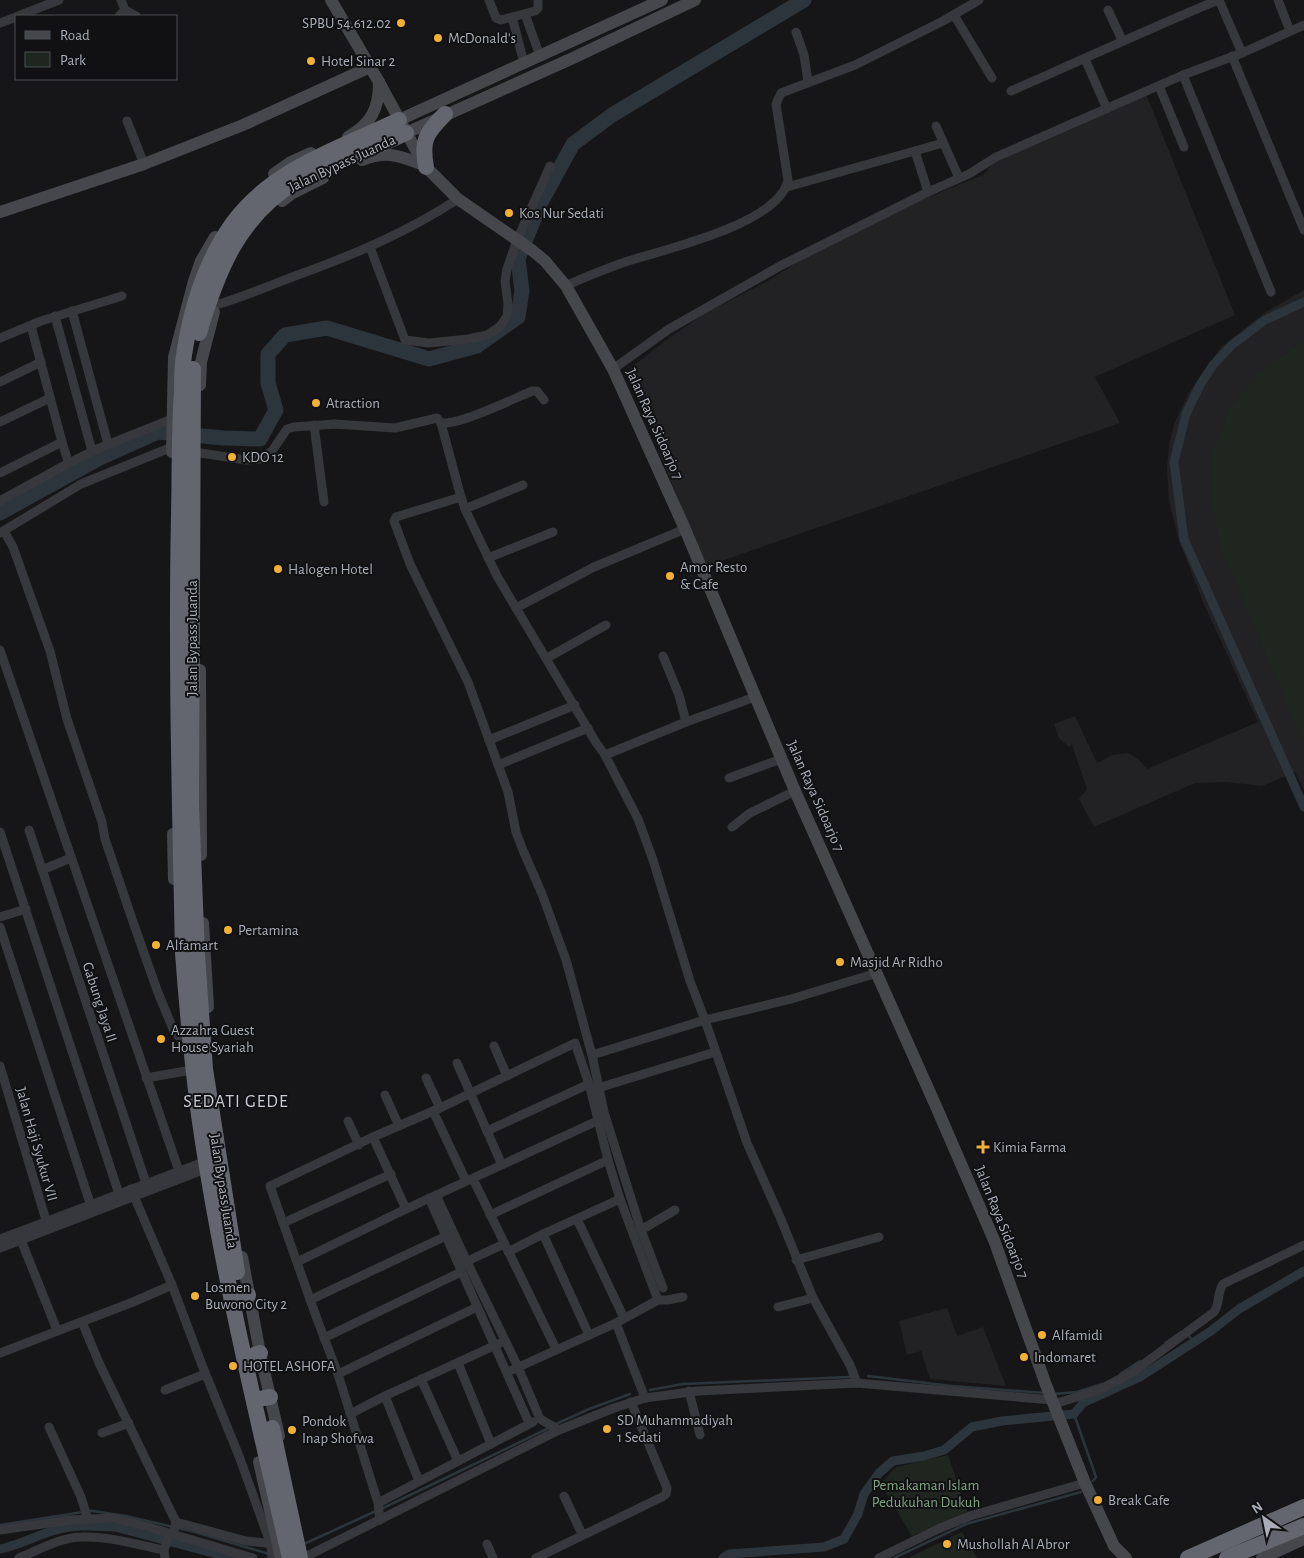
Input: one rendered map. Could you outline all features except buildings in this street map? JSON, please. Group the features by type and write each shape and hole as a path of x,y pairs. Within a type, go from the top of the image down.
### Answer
{"highway":[{"path":"425,166 424,142 432,127 445,114"},
{"name":"Jalan Bypass Juanda","path":"187,426 184,356 196,299 206,270 208,257 247,207 262,192 303,160 402,126"},
{"name":"Jalan Bypass Juanda","path":"257,1394 220,1259 206,1163 205,1069 186,802 186,448 193,363 198,333 214,301 222,265 235,242 252,219 268,202 297,181 402,126"},
{"name":"Jalan Bypass Juanda","path":"206,1163 225,1182 257,1354 257,1394 277,1552"},
{"name":"Jalan Bypass Juanda","path":"261,1427 304,1553"},
{"path":"1188,1558 1304,1507"},
{"path":"1227,1558 1304,1526"}],"main road":[{"name":"Jalan Raya Sidoarjo 7","path":"331,0 425,166 458,199 545,260 566,286 613,369 684,529 781,759 994,1240 1046,1385 1113,1552 1126,1558"},
{"name":"Jalan Bypass Juanda","path":"402,126 524,62 662,0"},
{"name":"Jalan Bypass Juanda","path":"402,126 445,114 573,58 695,0"},
{"path":"0,212 144,164 244,125 370,67"},
{"path":"303,160 347,138 362,128 375,110 379,97 379,82"},
{"path":"214,301 231,263 249,234 266,214 291,194 373,156 391,154 425,166"},
{"path":"186,448 187,426"},
{"path":"186,802 173,856 176,953 186,1071 206,1163"},
{"path":"186,802 201,905 215,1096 225,1182"},
{"path":"257,1394 304,1553"},
{"path":"1262,1558 1304,1540"}],"street":[{"path":"20,15 59,0"},
{"path":"120,0 122,13"},
{"path":"489,0 498,20 525,14 538,8 538,0"},
{"path":"566,286 596,272 714,236 766,208 787,187 788,180 776,104 781,93 808,81 854,65 954,15 979,0"},
{"path":"1011,91 1122,40 1218,0 1242,53"},
{"path":"1278,0 1290,31"},
{"path":"1108,10 1122,40"},
{"path":"525,14 540,56"},
{"path":"954,15 992,78"},
{"path":"0,23 15,17"},
{"path":"512,17 524,62"},
{"path":"613,369 669,329 772,271 928,192 969,174 996,157 1183,75 1242,53 1304,25"},
{"path":"796,32 804,55 808,81"},
{"path":"519,46 534,40"},
{"path":"1232,56 1304,230"},
{"path":"1085,58 1107,109"},
{"path":"1183,75 1271,292"},
{"path":"1159,86 1184,147"},
{"path":"127,121 144,164"},
{"path":"936,126 959,178"},
{"path":"787,187 944,143"},
{"path":"915,151 928,192"},
{"path":"370,247 405,340 429,343 487,335 500,327 507,316 508,304 505,281 507,269 550,166"},
{"path":"214,301 329,264 370,247 430,217 458,199"},
{"path":"0,338 55,316 122,296"},
{"path":"72,311 108,444"},
{"path":"55,316 92,451"},
{"path":"31,326 68,461 67,464"},
{"path":"0,382 41,362"},
{"path":"442,423 450,423 495,407 532,391 537,391 544,400"},
{"path":"0,422 50,398"},
{"path":"184,1038 178,1036 173,1029 156,990 81,764 67,719 50,651 16,556 2,532 81,484 186,448 246,460 260,459 272,451 287,429 334,424 395,428 437,418 442,423 465,509 488,558 605,755 638,819 653,860 690,981 746,1142 780,1217 813,1298 850,1365 857,1383"},
{"path":"314,425 324,502"},
{"path":"0,501 108,444 187,426"},
{"path":"0,473 62,442"},
{"path":"465,509 523,485"},
{"path":"461,497 396,517 394,521 410,564 468,682 508,792 516,832 542,894 566,960 592,1055 604,1112 641,1230 663,1288"},
{"path":"516,608 594,567 684,529"},
{"path":"488,558 553,532"},
{"path":"547,658 606,625"},
{"path":"0,650 179,1171"},
{"path":"663,656 680,695 686,722"},
{"path":"605,755 686,722 755,697"},
{"path":"489,740 575,706"},
{"path":"498,765 588,728"},
{"path":"729,778 781,759"},
{"path":"732,827 750,813 795,791"},
{"name":"Gabung Jaya II","path":"29,830 146,1183"},
{"path":"0,832 119,1194"},
{"path":"42,870 71,858"},
{"path":"0,918 26,910"},
{"path":"0,927 91,1206"},
{"path":"592,1055 705,1020 791,999 877,974"},
{"path":"379,1511 338,1374 270,1186 576,1043 590,1087 608,1160 620,1199 658,1300"},
{"path":"494,1046 507,1076"},
{"path":"487,1131 590,1087 600,1088 715,1052"},
{"path":"458,1063 502,1165"},
{"name":"Jalan Haji Syukur VII","path":"0,1066 47,1226"},
{"path":"146,1078 186,1071"},
{"path":"426,1078 437,1109 469,1180 490,1215 556,1349"},
{"path":"385,1095 399,1126"},
{"path":"297,1262 406,1208 598,1121"},
{"path":"348,1122 359,1145"},
{"path":"373,1137 406,1208"},
{"path":"490,1215 608,1160"},
{"path":"0,1248 119,1194 133,1193 146,1183 206,1163"},
{"path":"0,1239 47,1226 206,1163"},
{"path":"283,1223 390,1174"},
{"path":"133,1193 172,1285 205,1374 277,1552"},
{"path":"433,1197 446,1236 505,1341 543,1420 556,1428"},
{"path":"433,1197 478,1307 529,1423"},
{"path":"324,1338 462,1266 543,1234 620,1199"},
{"path":"641,1230 675,1210"},
{"path":"577,1219 624,1318"},
{"path":"543,1234 590,1335"},
{"path":"310,1300 446,1236"},
{"path":"796,1260 879,1237"},
{"path":"21,1240 57,1330"},
{"path":"304,1553 379,1511 556,1428 645,1398 689,1391 857,1383 1053,1403 1099,1390 1133,1372 1216,1310 1219,1293 1223,1284 1304,1245"},
{"path":"0,1353 172,1285"},
{"path":"508,1372 616,1323 658,1300 682,1297"},
{"path":"778,1306 813,1298"},
{"path":"338,1374 478,1307"},
{"path":"82,1322 129,1423 170,1537"},
{"path":"616,1323 645,1398"},
{"path":"350,1414 505,1341"},
{"path":"458,1363 491,1444"},
{"path":"165,1390 205,1374"},
{"path":"422,1379 458,1461"},
{"path":"689,1391 700,1435"},
{"path":"385,1396 419,1481"},
{"path":"536,1558 666,1494 667,1488 631,1402"},
{"path":"379,1511 419,1481 529,1423 543,1420"},
{"path":"102,1433 129,1423"},
{"path":"49,1427 87,1514"},
{"path":"879,1558 938,1529 970,1516 1085,1483"},
{"path":"564,1496 582,1534"},
{"path":"0,1530 70,1520 87,1514 145,1526 170,1537 253,1558"},
{"path":"19,1558 53,1544 82,1537 103,1539 170,1537 246,1541 277,1552"},
{"path":"487,1544 493,1558"}],"shaded area":[{"path":"1146,94 1235,315 1095,377 1120,423 724,560 706,569 627,371 665,341 706,313 768,281 802,259 919,201 983,175 997,159"},
{"path":"1304,290 1304,791 1295,772 1262,786 1227,782 1195,783 1094,827 1079,799 1087,789 1072,745 1069,747 1059,738 1054,724 1075,716 1097,763 1112,755 1128,753 1138,759 1147,769 1258,722 1204,604 1179,541 1169,501 1167,469 1169,444 1175,422 1188,394 1221,347 1266,312"},
{"path":"947,1308 957,1336 983,1327 1006,1386 930,1379 921,1351 907,1355 899,1321"}],"green space":[{"path":"1304,342 1304,744 1222,551 1211,500 1212,456 1228,410 1258,374 1297,345"},
{"name":"Pemakaman Islam Pedukuhan Dukuh","path":"948,1455 967,1512 912,1536 881,1484 896,1467"},
{"path":"962,1532 977,1558 908,1558"}],"waterway":[{"path":"0,513 98,459 158,432 260,439 276,410 268,383 268,354 285,335 327,328 429,359 477,346 518,317 522,291 518,259 540,204 573,144 612,115 804,0"},
{"path":"1304,302 1265,320 1232,345 1213,365 1200,385 1186,414 1174,462 1184,539 1304,807"},
{"path":"723,1558 729,1554 824,1547 844,1539 858,1514 864,1494 879,1473 893,1461 924,1456 944,1450 972,1427 1002,1421 1074,1414 1083,1403 1140,1377 1211,1331 1239,1309 1304,1271"},
{"path":"1165,1343 1181,1332"},
{"path":"1187,1334 1194,1342"},
{"path":"1120,1374 1140,1361"},
{"path":"868,1376 952,1386 1046,1393"},
{"path":"650,1390 683,1384 849,1377"},
{"path":"1054,1394 1077,1392 1102,1384"},
{"path":"554,1425 589,1409 630,1394"},
{"path":"1074,1414 1096,1477 1093,1481"},
{"path":"381,1509 549,1428"},
{"path":"894,1558 966,1524 1081,1492"},
{"path":"88,1511 126,1516 195,1532 269,1554"},
{"path":"304,1544 376,1511"},
{"path":"0,1525 83,1512"},
{"path":"0,1549 63,1528 100,1526 115,1527 232,1558"}],"place":[{"name":"SPBU 54.612.02","path":"401,23"},
{"name":"McDonald's","path":"438,38"},
{"name":"Hotel Sinar 2","path":"311,61"},
{"name":"Kos Nur Sedati","path":"509,213"},
{"name":"Atraction","path":"316,403"},
{"name":"KDO 12","path":"232,457"},
{"name":"Halogen Hotel","path":"278,569"},
{"name":"Amor Resto & Cafe","path":"670,576"},
{"name":"Pertamina","path":"228,930"},
{"name":"Alfamart","path":"156,945"},
{"name":"Masjid Ar Ridho","path":"840,962"},
{"name":"Azzahra Guest House Syariah","path":"161,1039"},
{"name":"Kimia Farma","path":"983,1147"},
{"name":"Losmen Buwono City 2","path":"195,1296"},
{"name":"Alfamidi","path":"1042,1335"},
{"name":"Indomaret","path":"1024,1357"},
{"name":"HOTEL ASHOFA","path":"233,1366"},
{"name":"SD Muhammadiyah 1 Sedati","path":"607,1429"},
{"name":"Pondok Inap Shofwa","path":"292,1430"},
{"name":"Break Cafe","path":"1098,1500"},
{"name":"Mushollah Al Abror","path":"947,1544"}],"district":[{"name":"SEDATI GEDE","path":"236,1101"}]}
